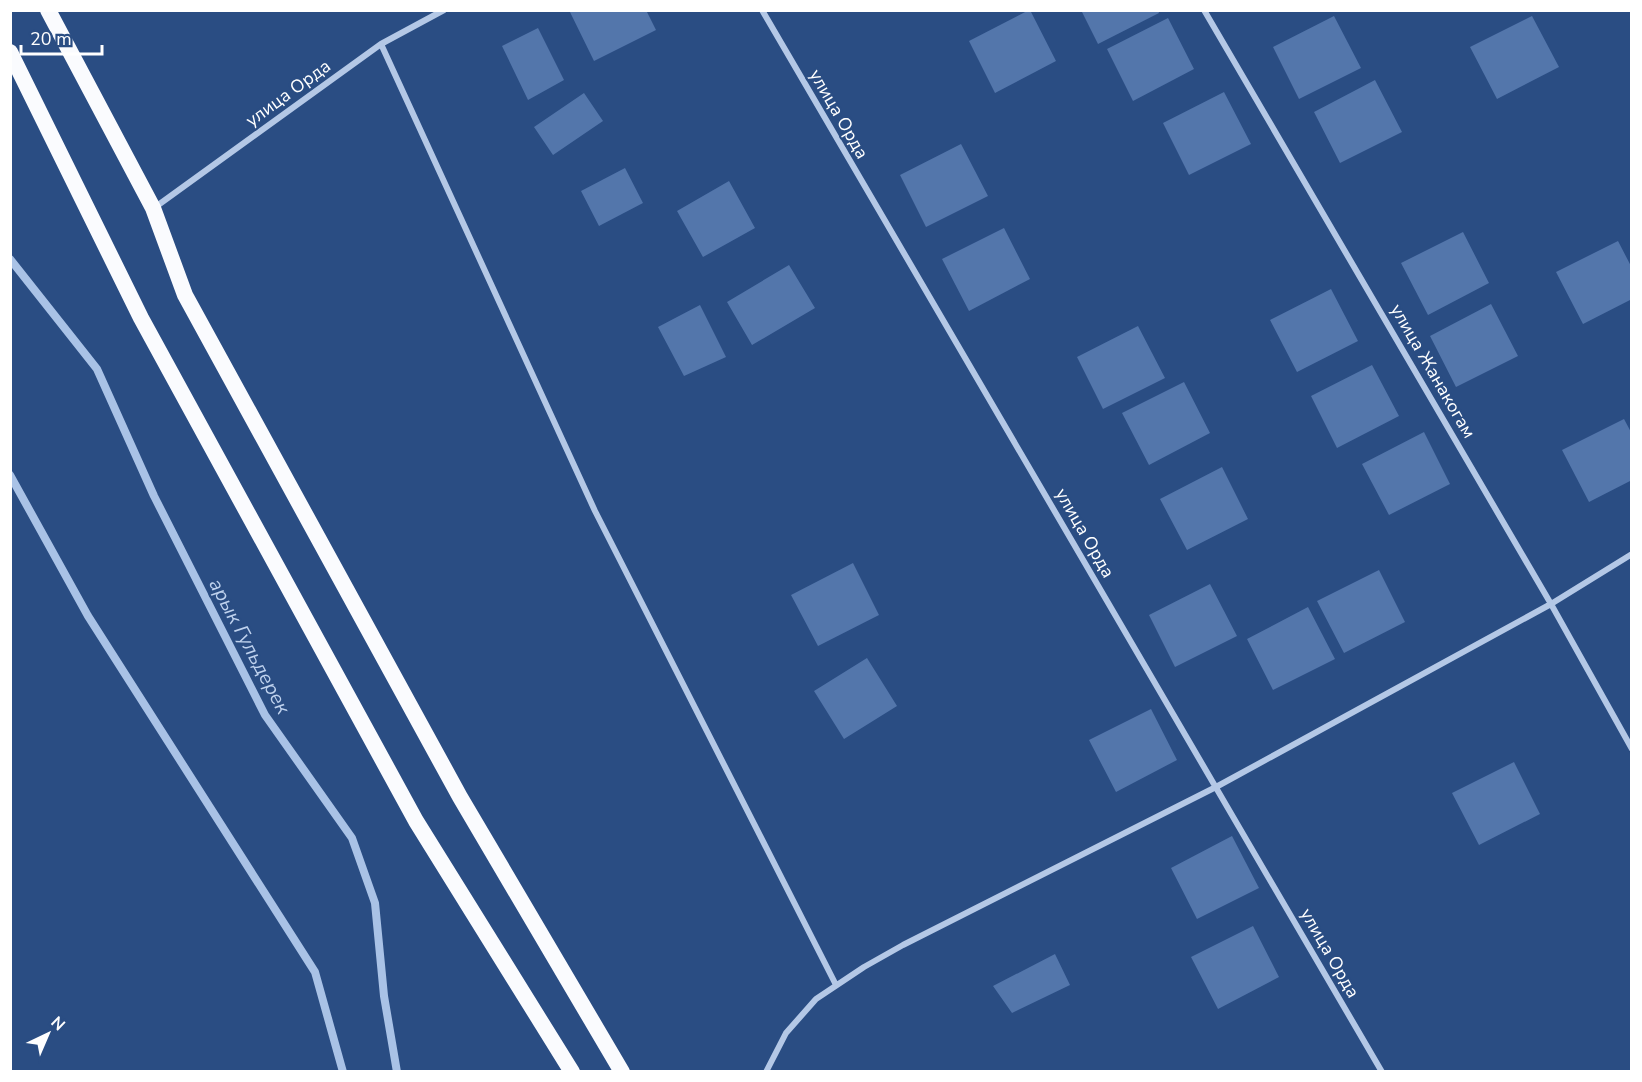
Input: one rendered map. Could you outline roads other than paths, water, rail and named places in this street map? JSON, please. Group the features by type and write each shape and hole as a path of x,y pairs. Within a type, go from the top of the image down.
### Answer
{"highway":[{"path":"48,10 153,208 185,295 460,797 622,1071"},
{"path":"10,52 141,318 416,821 572,1071"}],"street":[{"name":"улица Орда","path":"153,208 381,44 444,10"},
{"name":"улица Орда","path":"762,10 1382,1071"},
{"name":"улица Жанакогам","path":"1204,10 1551,604 1632,750"},
{"path":"381,44 595,511 836,985"},
{"path":"766,1071 786,1033 816,999 903,945 1216,787 1551,604 1632,554"}],"waterway":[{"name":"арык Гульдерек","path":"10,259 97,369 154,496 265,715 352,838 375,903 384,996 397,1072"},
{"path":"10,475 88,616 315,972 343,1072"}]}
